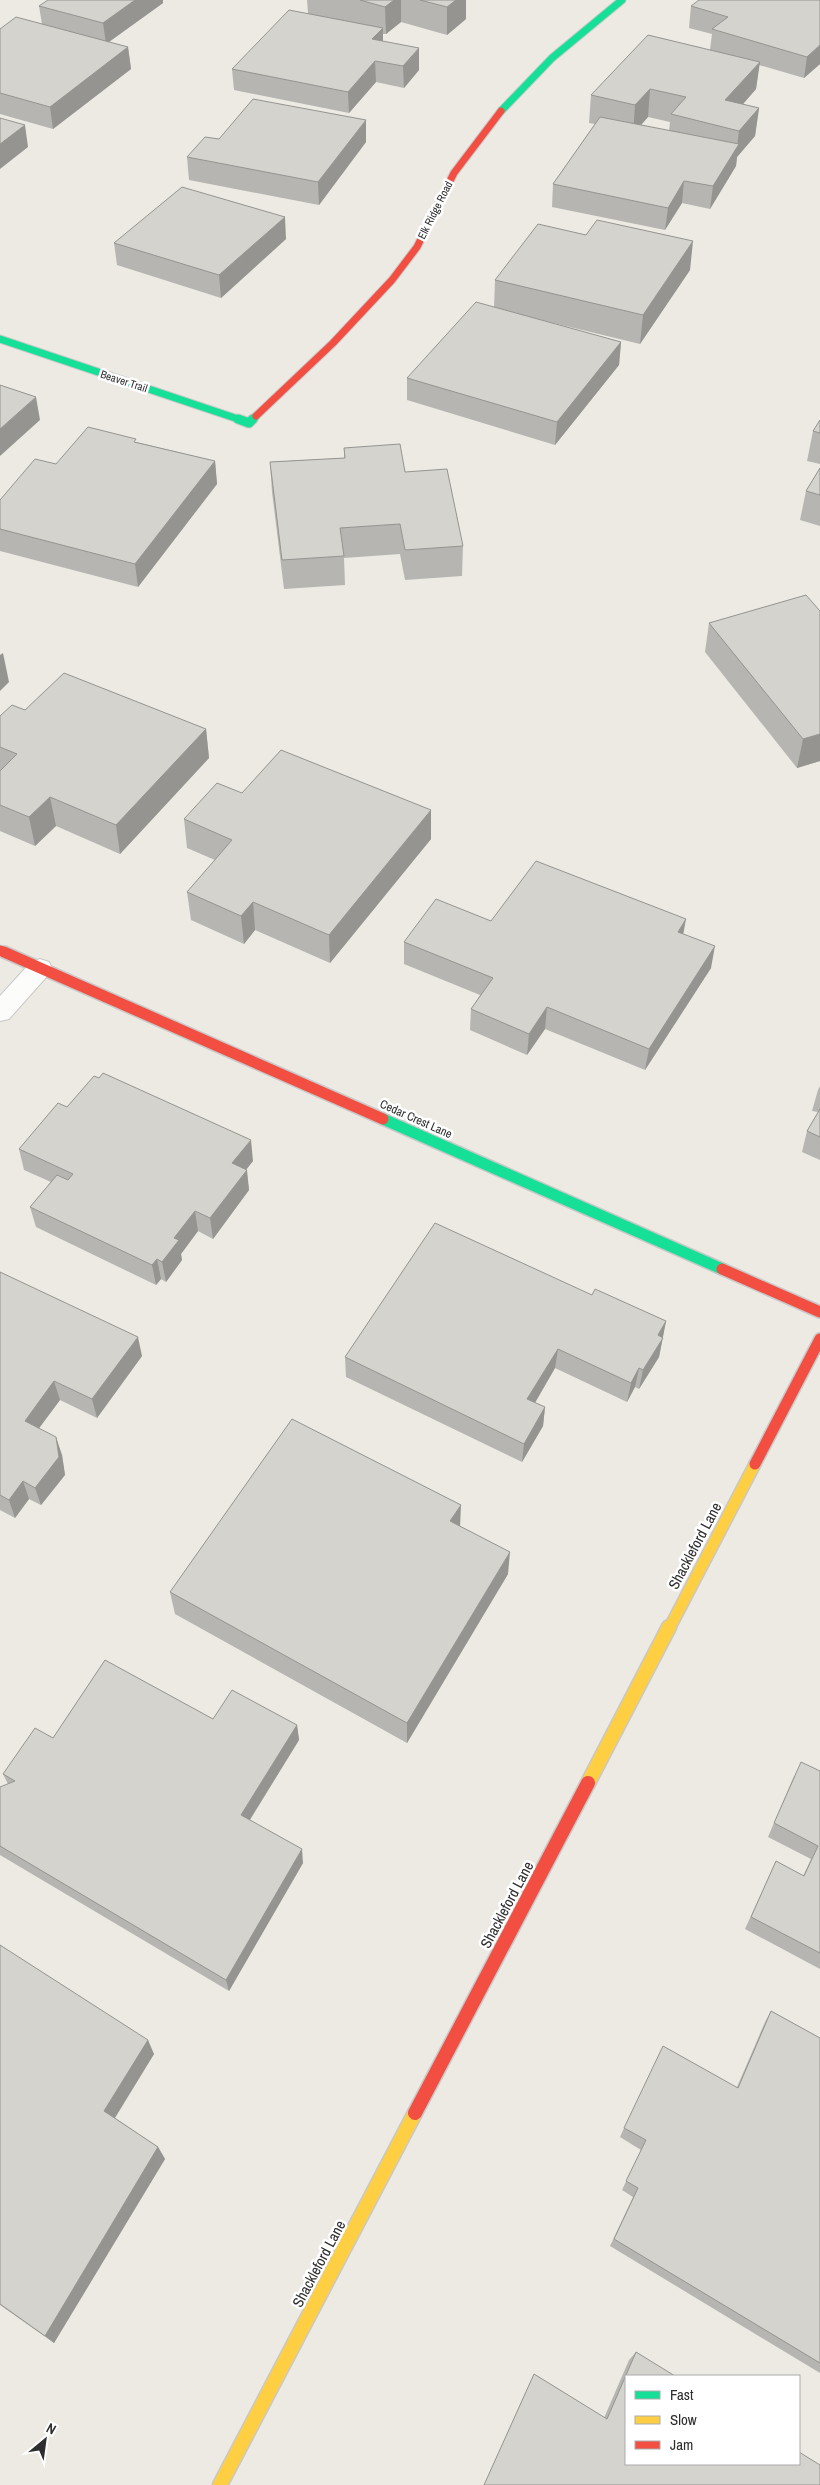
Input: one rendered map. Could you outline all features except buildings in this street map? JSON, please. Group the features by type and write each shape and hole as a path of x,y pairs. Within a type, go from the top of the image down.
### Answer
{"street":[{"name":"Elk Ridge Road","path":"249,422 367,310 406,262 453,175 490,122 533,74 580,31 622,0"},
{"name":"Beaver Trail","path":"0,339 249,422"},
{"name":"Cedar Crest Lane","path":"0,950 820,1312"},
{"path":"0,1012 40,968"},
{"name":"Shackleford Lane","path":"220,2485 820,1339"}],"traffic: fast":[{"path":"501,111 552,58 622,0"},
{"path":"0,339 249,423 256,416"},
{"path":"383,1119 722,1269"}],"traffic: slow":[{"path":"588,1783 755,1464"},
{"path":"220,2485 415,2113"}],"traffic: jam":[{"path":"256,416 333,343 392,280 417,247 454,173 501,111"},
{"path":"0,950 383,1119"},
{"path":"722,1269 820,1312"},
{"path":"755,1464 820,1339"},
{"path":"415,2113 588,1783"}]}
